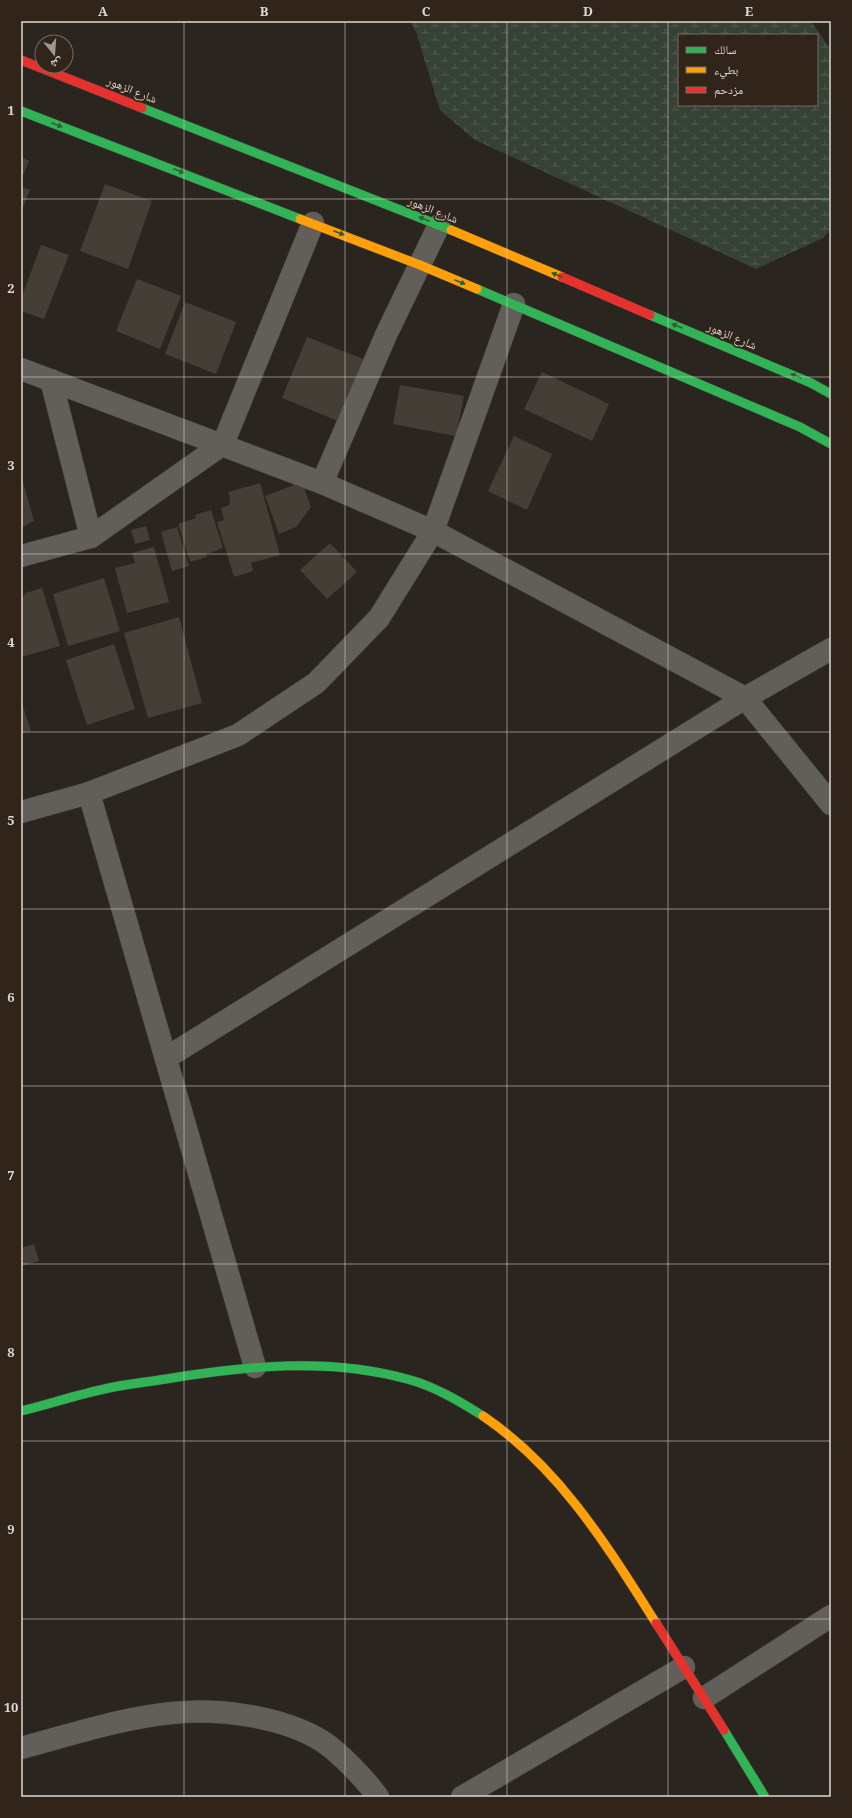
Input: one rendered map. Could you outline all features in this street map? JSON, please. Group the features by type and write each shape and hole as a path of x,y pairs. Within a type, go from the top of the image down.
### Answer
{"main road":[{"name":"شارع الزهور","path":"21,60 439,225 811,383 831,394"},
{"path":"21,111 420,265 800,427 831,444"},
{"path":"21,1412 109,1388 209,1372 255,1367 316,1366 367,1371 403,1378 439,1391 475,1410 504,1430 533,1455 593,1525 704,1698 765,1797"}],"street":[{"path":"21,556 91,537 223,444 313,223"},
{"path":"322,482 386,335 439,225"},
{"path":"21,812 89,793 238,735 316,683 380,618 432,531 514,304"},
{"path":"21,369 322,482 432,531 745,698 831,804"},
{"path":"51,380 91,537"},
{"path":"166,1058 745,698 831,649"},
{"path":"89,793 255,1367"},
{"path":"704,1698 831,1616"},
{"path":"462,1797 684,1667"},
{"path":"21,1748 125,1721 170,1713 203,1711 234,1714 295,1728 322,1741 343,1759 378,1797"}],"green space":[{"path":"410,21 811,21 831,50 831,229 823,238 756,269 475,140 440,110 416,32"}],"building":[{"path":"21,157 29,161 21,180"},
{"path":"105,184 152,201 128,269 80,251"},
{"path":"21,187 30,190 21,212"},
{"path":"41,245 69,255 44,319 21,311 21,299"},
{"path":"137,279 181,296 160,349 116,331"},
{"path":"185,302 236,322 216,374 165,354"},
{"path":"307,337 363,359 338,421 282,398"},
{"path":"542,372 609,404 592,441 524,409"},
{"path":"400,385 464,396 456,436 393,424"},
{"path":"514,436 552,454 527,510 488,491"},
{"path":"21,475 34,521 21,528"},
{"path":"302,482 311,507 296,527 279,534 265,496"},
{"path":"260,483 280,555 251,563 253,571 234,577 217,522 224,520 221,508 229,505 230,498 228,492"},
{"path":"211,510 223,548 206,554 207,557 190,562 178,524 196,518 195,515"},
{"path":"146,526 150,540 135,544 131,530"},
{"path":"177,527 189,566 172,571 161,532"},
{"path":"330,543 357,572 327,599 300,570"},
{"path":"154,547 169,602 127,613 115,568 135,563 132,553"},
{"path":"104,578 120,631 68,646 53,594"},
{"path":"42,588 60,646 21,657 21,600 26,593"},
{"path":"179,617 202,703 148,718 124,633"},
{"path":"114,644 135,709 87,725 66,660"},
{"path":"21,700 31,731 21,733"},
{"path":"34,1244 39,1261 21,1266 21,1248"}],"traffic: fast":[{"path":"142,108 451,230"},
{"path":"21,111 300,219"},
{"path":"477,289 800,427 831,444"},
{"path":"650,315 811,383 831,394"},
{"path":"21,1411 87,1393 130,1384 257,1367 317,1366 377,1372 417,1382 446,1394 483,1416"},
{"path":"724,1730 765,1797"}],"traffic: slow":[{"path":"300,219 420,265 477,289"},
{"path":"451,230 562,277"},
{"path":"483,1416 511,1437 536,1459 559,1484 600,1537 656,1623"}],"traffic: jam":[{"path":"21,60 142,108"},
{"path":"562,277 650,315"},
{"path":"656,1623 724,1730"}]}
